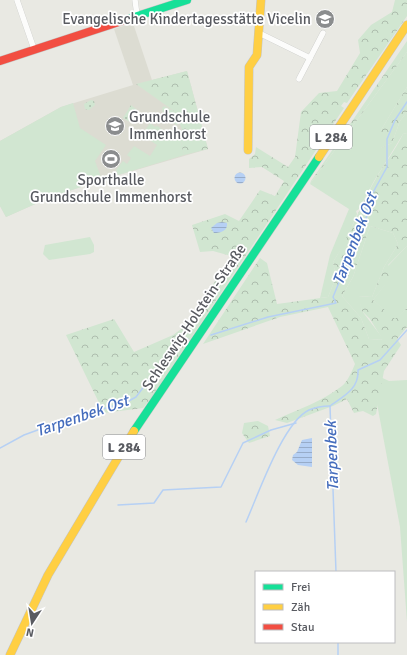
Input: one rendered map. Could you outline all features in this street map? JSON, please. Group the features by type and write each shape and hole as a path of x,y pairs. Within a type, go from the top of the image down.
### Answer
{"main road":[{"path":"0,61 137,15 187,0"},
{"path":"248,150 246,144 249,67 257,55 261,0"},
{"name":"Schleswig-Holstein-Straße","path":"10,655 48,575 127,442 407,25"}],"street":[{"path":"18,0 34,49"},
{"path":"135,0 137,15"},
{"path":"259,33 310,58"},
{"path":"298,79 323,33"}],"shaded area":[{"name":"Grundschule Immenhorst","path":"133,23 152,80 187,71 208,149 102,180 51,197 6,217 0,206 0,141 61,107 133,85 114,29"}],"green space":[{"path":"395,0 407,0 407,16 347,103 344,102 341,106 344,108 151,398 143,408 104,413 66,335 114,319 134,352 173,335 188,324 231,256 213,251 200,252 192,225 225,214 239,221 260,190 275,196 284,181 262,167 249,168 249,159 255,154 256,147 288,167 295,157 301,112 319,93 337,91 360,53 358,40 371,25 392,12"},
{"path":"407,41 407,52 310,184 311,181"},
{"path":"407,52 407,87 381,130 381,148 392,143 400,121 407,112 407,133 403,134 374,181 359,209 356,211 357,214 346,241 333,262 336,277 328,297 320,298 330,255 349,209 310,184"},
{"path":"187,71 208,149 184,155 180,138 182,129 174,111 136,84"},
{"path":"407,87 407,112 400,121 392,143 381,148 381,130"},
{"path":"91,100 94,101 95,105 89,110 85,109 84,104"},
{"path":"73,103 80,128 106,145 95,161 102,180 51,197 6,217 0,206 0,141 61,107"},
{"path":"131,105 137,110 130,122 123,118"},
{"path":"164,106 174,111 179,122 177,125 169,120 170,117 163,112 162,108"},
{"path":"150,123 176,138 181,131 180,138 184,155 118,175 116,170 123,161 127,164 131,158 127,155 134,146 150,156 157,145 142,135"},
{"path":"407,133 407,246 388,265 394,274 373,300 395,319 407,308 407,327 397,339 401,345 384,371 376,414 373,416 363,411 354,413 347,399 333,406 287,423 275,420 327,396 342,386 351,373 355,364 328,307 280,317 203,344 260,258 267,263 277,304 328,297 336,277 333,262 369,192 403,134","holes":["370,226 393,233 398,244 384,267 372,297 358,296 362,311 370,319 383,340 369,339 361,318 342,296 353,277"]},
{"path":"370,226 393,233 398,244 384,267 372,297 359,296 362,311 384,340 369,339 361,318 342,296 353,277"},
{"path":"90,237 94,245 94,252 90,254 49,260 43,254 45,245"},
{"path":"407,246 407,308 395,320 373,300 393,274 388,266"},
{"path":"374,374 389,381 407,380 407,622 400,527 375,393"},
{"path":"258,421 268,426 270,436 249,443 242,433 244,423"}],"water":[{"path":"238,173 242,173 244,174 244,182 238,183 235,180 235,176"},
{"path":"217,223 227,223 225,230 214,233 211,228"},
{"path":"312,438 312,467 298,465 292,460 293,455 297,452 302,440"}],"waterway":[{"name":"Tarpenbek Ost","path":"211,335 268,317 336,303 333,297 368,213 365,207 387,167 387,139 395,120 407,102"},
{"name":"Tarpenbek","path":"336,571 330,406 350,391 358,377 358,370 380,360 407,330"},
{"name":"Tarpenbek Ost","path":"0,448 24,435 76,416 125,403 136,397 169,353 181,342 188,339"},
{"path":"246,522 272,460 290,429 299,417 309,410 330,406"},
{"path":"118,505 154,503 163,490 221,487 243,443 271,430 296,423"},
{"name":"Tarpenbek","path":"338,643 338,655"}],"traffic: fast":[{"path":"128,19 187,0"},
{"path":"134,431 319,157"}],"traffic: slow":[{"path":"248,150 249,67 257,55 261,0"},
{"path":"319,157 407,25"},
{"path":"10,655 48,575 134,431"}],"traffic: jam":[{"path":"0,61 128,19"}],"place":[{"name":"Evangelische Kindertagesstätte Vicelin","path":"325,19"},
{"name":"Grundschule Immenhorst","path":"115,126"},
{"name":"Sporthalle Grundschule Immenhorst","path":"111,159"}]}
